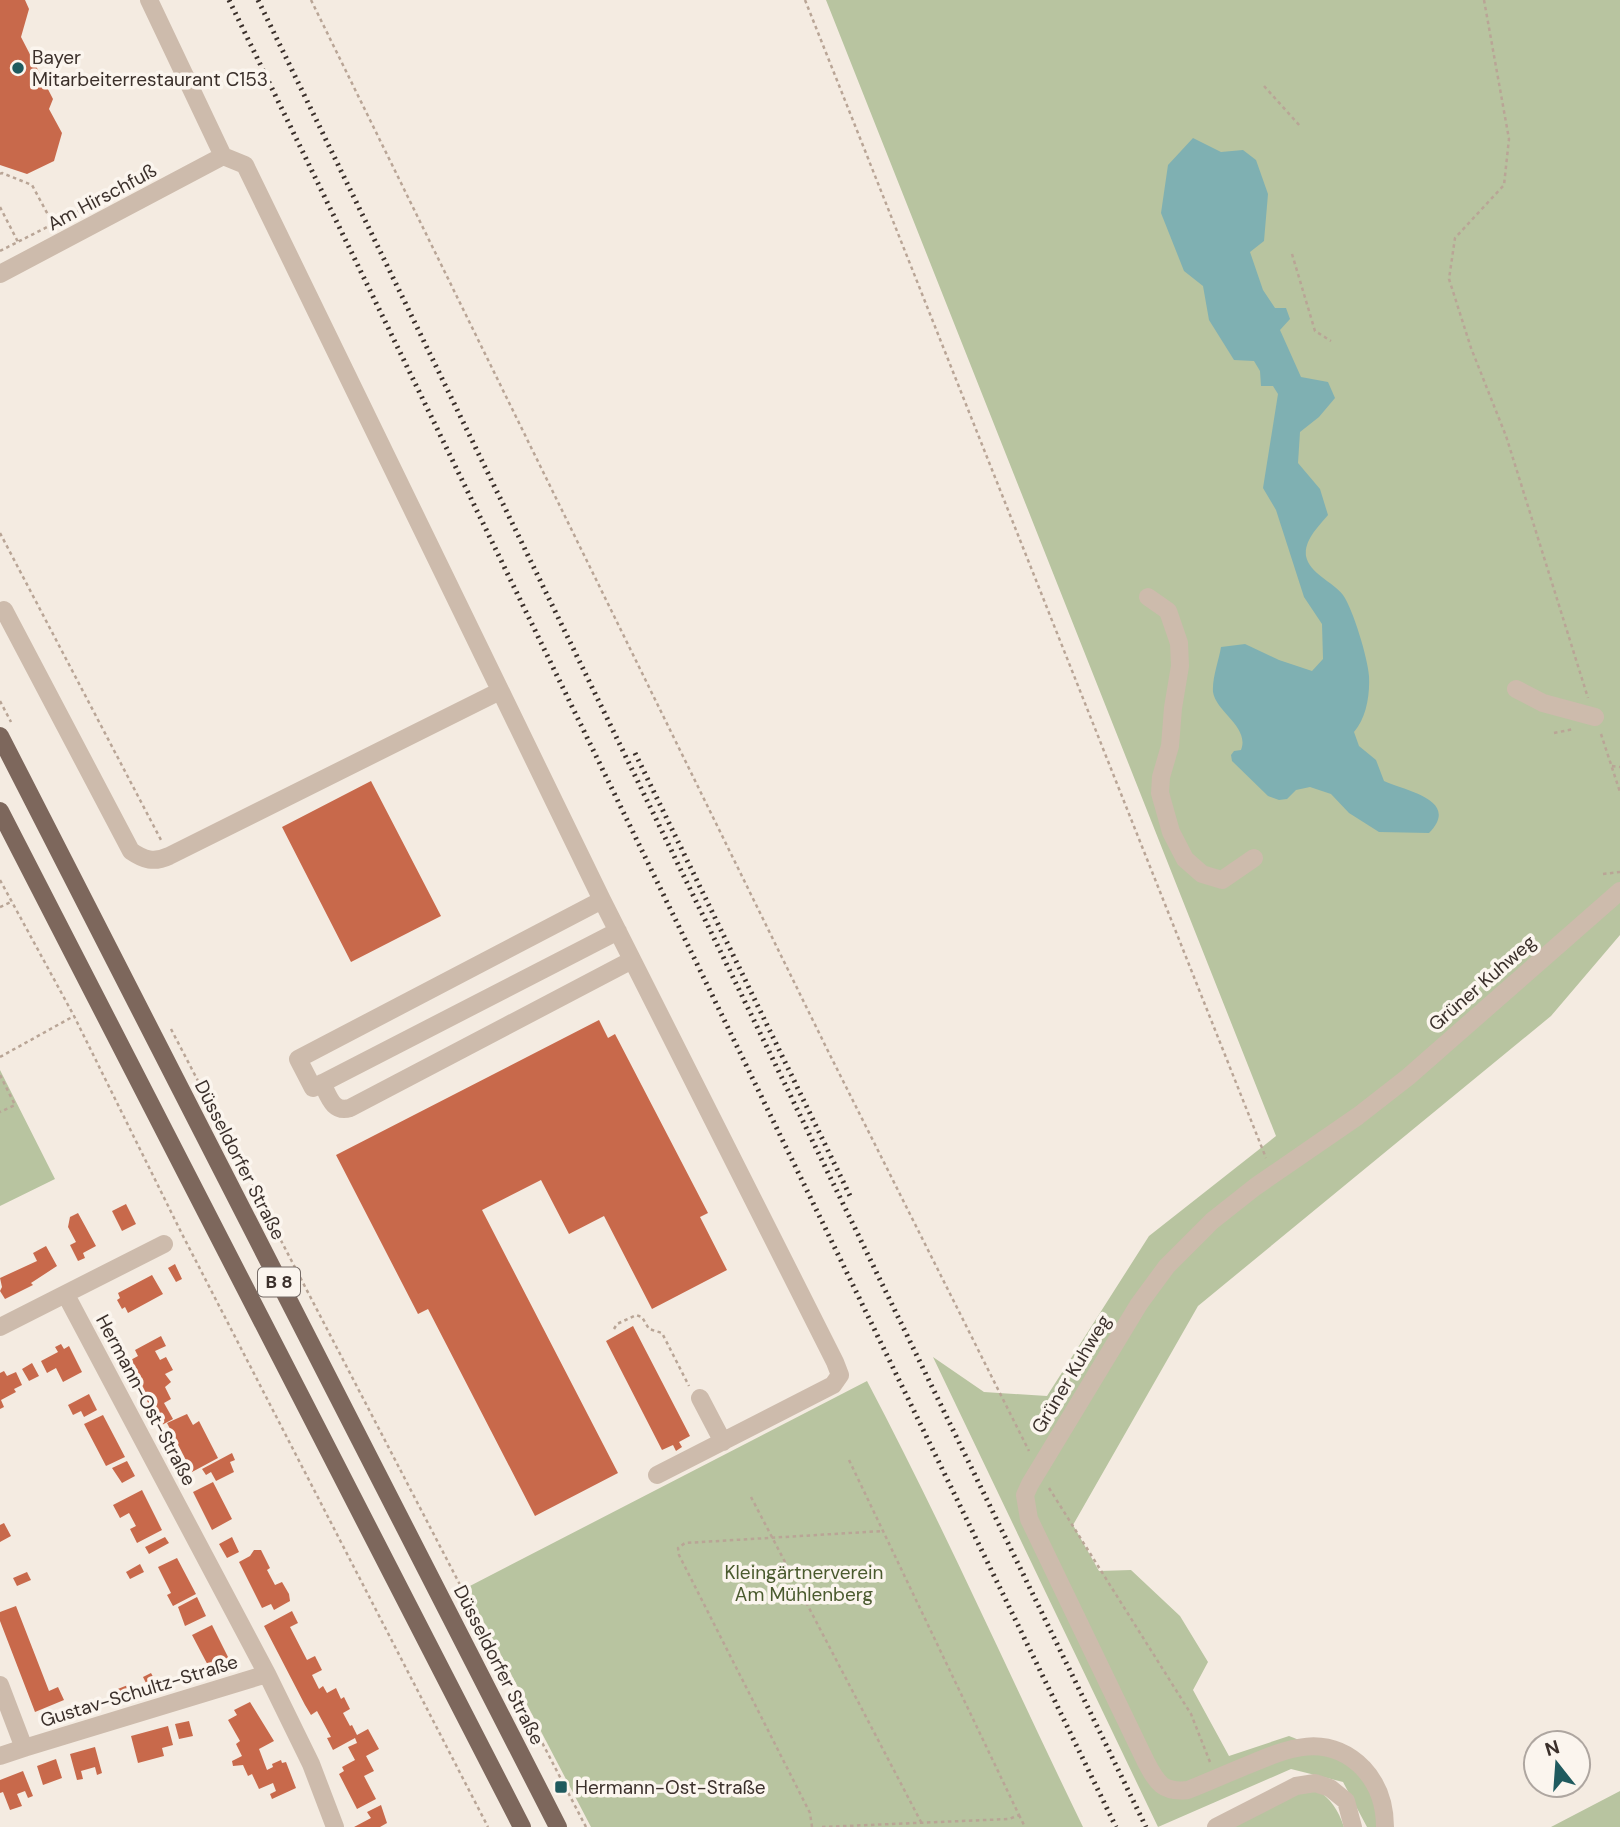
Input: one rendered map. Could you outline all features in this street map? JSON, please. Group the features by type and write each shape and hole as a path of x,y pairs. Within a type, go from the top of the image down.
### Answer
{"main road":[{"name":"Düsseldorfer Straße","path":"6,731 558,1827"},
{"name":"B 8","path":"0,811 522,1827"}],"street":[{"path":"149,0 223,156 245,165 602,900 840,1375 833,1385 656,1475"},
{"name":"Am Hirschfuß","path":"0,274 223,156"},
{"path":"1148,597 1168,611 1179,643 1180,666 1172,708 1170,746 1161,777 1160,793 1171,832 1185,859 1202,874 1222,880 1254,859"},
{"path":"4,610 131,851 144,860 160,860 169,856 500,691"},
{"path":"1516,689 1543,703 1595,717"},
{"name":"Grüner Kuhweg","path":"1385,1827 1381,1795 1370,1776 1356,1761 1327,1747 1304,1746 1284,1750 1188,1790 1175,1791 1164,1787 1154,1778 1029,1519 1026,1495 1038,1469 1154,1282 1212,1221 1272,1174 1358,1116 1408,1077 1620,891"},
{"path":"602,900 298,1059 313,1088 618,931"},
{"path":"322,1083 335,1107 342,1110 350,1108 632,960"},
{"path":"0,1327 164,1244"},
{"name":"Hermann-Ost-Straße","path":"66,1295 267,1674 311,1764 335,1827"},
{"path":"700,1398 723,1442"},
{"name":"Gustav-Schultz-Straße","path":"0,1756 267,1674"},
{"path":"0,1685 24,1748"},
{"path":"1216,1827 1296,1786 1315,1783 1330,1788 1346,1801 1353,1827"},
{"path":"511,1806 513,1827"}],"path":[{"path":"311,0 814,1023 1038,1469 1191,1714 1216,1779"},
{"path":"805,0 1272,1174"},
{"path":"1484,0 1509,139 1504,186 1455,238 1450,279 1471,348 1506,436 1620,792"},
{"path":"1264,86 1300,126"},
{"path":"0,174 32,185 54,224"},
{"path":"0,207 18,242"},
{"path":"1292,254 1315,331 1331,341"},
{"path":"0,533 169,856"},
{"path":"0,701 6,731"},
{"path":"1612,766 1620,767"},
{"path":"1603,874 1620,872"},
{"path":"0,880 74,1016 182,1234 488,1827"},
{"path":"0,907 11,902"},
{"path":"0,1057 74,1016"},
{"path":"167,1021 578,1817 586,1827"},
{"path":"0,1075 15,1105 0,1112"},
{"path":"614,1329 617,1324 636,1315 642,1317 649,1329 662,1333 694,1395 700,1398"},
{"path":"849,1460 1024,1827"},
{"path":"751,1497 921,1822"},
{"path":"812,1827 810,1812 679,1555 678,1548 685,1542 883,1531"},
{"path":"822,1827 1009,1819 1019,1815"}],"green space":[{"path":"826,0 1620,0 1620,935 1551,1016 1198,1306 1073,1525 1099,1571 1131,1570 1180,1616 1208,1662 1193,1690 1229,1756 1289,1736 1328,1752 1352,1766 1370,1786 1378,1802 1380,1827 1367,1827 1343,1782 1291,1769 1158,1827 933,1357 984,1392 1047,1396 1149,1236 1276,1136"},
{"path":"0,1070 55,1179 0,1206"},
{"name":"Kleingärtnerverein Am Mühlenberg","path":"867,1381 950,1547 1083,1827 591,1827 466,1588"},
{"path":"1316,1788 1333,1805 1344,1827 1225,1827 1275,1800"},
{"path":"1620,1791 1620,1827 1551,1827"}],"water":[{"path":"1193,138 1221,152 1243,150 1256,160 1268,194 1264,241 1250,252 1263,290 1275,308 1286,308 1290,319 1280,330 1301,377 1328,382 1335,398 1319,417 1300,432 1298,463 1320,489 1328,515 1307,544 1306,556 1316,572 1343,595 1363,647 1369,684 1364,713 1354,732 1359,746 1376,760 1384,781 1427,798 1435,805 1439,812 1437,822 1429,833 1379,832 1349,813 1331,794 1310,787 1296,790 1287,799 1279,800 1268,796 1232,761 1231,755 1234,751 1241,750 1243,742 1237,727 1215,699 1213,692 1221,647 1245,644 1279,660 1312,671 1323,659 1322,624 1304,597 1276,510 1263,488 1278,394 1273,386 1261,386 1260,371 1254,361 1234,360 1209,320 1203,286 1184,271 1161,213 1168,165"}],"building":[{"name":"Bayer Mitarbeiterrestaurant C153","path":"0,0 25,0 29,9 21,37 53,99 49,109 62,133 54,161 27,174 0,165"},
{"path":"371,781 441,916 351,962 282,827"},
{"path":"599,1020 608,1038 615,1034 708,1213 700,1217 727,1270 652,1309 604,1216 569,1234 541,1180 482,1210 618,1473 535,1516 428,1309 418,1314 336,1155"},
{"path":"126,1204 136,1224 122,1231 112,1211"},
{"path":"78,1213 96,1246 83,1253 85,1258 78,1261 70,1245 76,1242 68,1227 70,1217"},
{"path":"46,1246 57,1266 31,1283 33,1285 5,1299 0,1291 0,1278 37,1261 33,1253"},
{"path":"175,1264 182,1279 176,1282 168,1268"},
{"path":"152,1275 163,1294 128,1313 125,1307 122,1309 117,1300 120,1298 118,1293"},
{"path":"633,1326 690,1436 679,1442 682,1447 676,1451 673,1445 662,1450 606,1341"},
{"path":"161,1336 166,1346 155,1351 160,1360 166,1357 173,1370 165,1374 171,1382 165,1387 171,1399 164,1403 173,1419 160,1426 127,1362 138,1356 135,1350"},
{"path":"61,1344 64,1349 69,1346 82,1372 63,1382 56,1368 47,1373 41,1361 58,1352 55,1347"},
{"path":"32,1363 39,1376 29,1381 22,1369"},
{"path":"4,1371 7,1376 16,1372 22,1385 14,1389 16,1392 1,1400 4,1407 0,1409 0,1373"},
{"path":"89,1394 97,1410 84,1417 81,1411 73,1415 68,1405"},
{"path":"187,1414 193,1425 199,1421 218,1458 192,1472 167,1423"},
{"path":"103,1415 125,1457 106,1466 84,1424"},
{"path":"232,1453 235,1460 230,1462 234,1472 216,1481 211,1472 206,1475 202,1469"},
{"path":"127,1461 135,1476 122,1483 112,1468"},
{"path":"213,1482 232,1519 212,1530 193,1492"},
{"path":"142,1490 162,1530 137,1543 130,1529 136,1526 129,1513 120,1518 113,1505"},
{"path":"4,1523 11,1536 0,1542 0,1525"},
{"path":"165,1537 169,1543 149,1554 145,1547"},
{"path":"232,1537 239,1552 227,1558 219,1544"},
{"path":"254,1550 261,1550 275,1585 282,1582 289,1594 290,1601 274,1610 271,1604 262,1608 239,1562 250,1556"},
{"path":"177,1558 196,1594 173,1606 167,1595 171,1593 158,1567"},
{"path":"140,1564 144,1572 130,1579 126,1572"},
{"path":"27,1572 31,1580 17,1586 13,1578"},
{"path":"197,1597 206,1616 185,1626 178,1607"},
{"path":"16,1606 49,1691 58,1687 64,1700 35,1712 0,1621 0,1612"},
{"path":"292,1611 298,1623 290,1627 307,1660 315,1656 322,1670 312,1675 319,1689 323,1686 327,1693 336,1688 350,1709 343,1713 350,1726 352,1725 357,1735 368,1729 379,1749 366,1756 374,1771 364,1776 376,1799 357,1809 339,1774 344,1771 342,1767 355,1760 348,1747 357,1743 355,1738 333,1750 327,1738 331,1737 317,1711 311,1715 264,1626"},
{"path":"212,1625 231,1663 212,1673 192,1635"},
{"path":"151,1673 159,1688 151,1693 143,1677"},
{"path":"133,1683 138,1697 115,1706 110,1692"},
{"path":"250,1702 274,1741 259,1749 267,1770 281,1760 282,1763 286,1762 296,1788 272,1799 270,1794 276,1791 273,1783 259,1789 252,1774 248,1776 243,1765 233,1766 232,1761 242,1756 236,1744 240,1741 228,1720 237,1715 234,1710"},
{"path":"189,1721 193,1736 179,1739 175,1724"},
{"path":"168,1726 173,1745 162,1748 164,1756 138,1763 131,1736"},
{"path":"95,1747 102,1773 97,1775 95,1767 81,1771 83,1779 77,1780 70,1754"},
{"path":"56,1759 62,1778 43,1785 37,1766"},
{"path":"23,1771 33,1796 28,1798 25,1791 17,1794 22,1806 10,1810 3,1792 0,1793 0,1780"},
{"path":"381,1805 387,1823 380,1827 354,1827 371,1818 367,1812"}],"railway":[{"path":"229,0 1116,1827"},
{"path":"258,0 1146,1827"},
{"path":"635,753 852,1200"}],"place":[{"name":"Bayer Mitarbeiterrestaurant C153","path":"18,68"},
{"name":"Hermann-Ost-Straße","path":"561,1787"}]}
